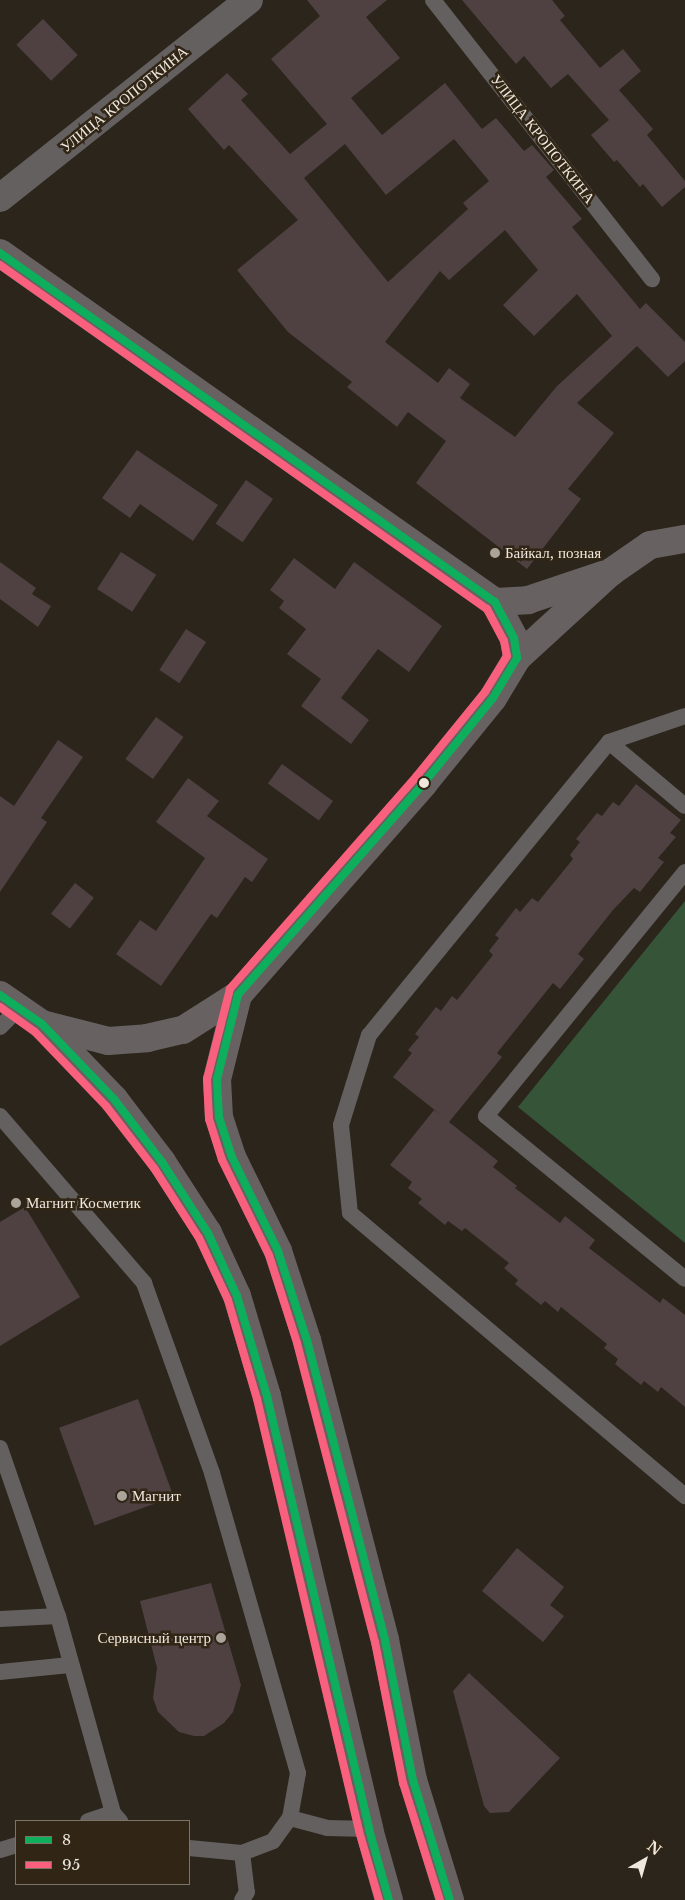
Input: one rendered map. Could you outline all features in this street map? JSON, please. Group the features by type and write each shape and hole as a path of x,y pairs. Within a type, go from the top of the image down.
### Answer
{"main road":[{"path":"0,253 495,602 514,638 517,658"},
{"path":"42,1024 108,1041 147,1038 183,1030 238,995 424,784 493,698 517,658 611,572 650,545 685,539"},
{"path":"495,602 528,600 611,572"},
{"path":"238,995 217,1080 219,1117 232,1157 278,1251 307,1340 385,1640 413,1780 450,1900"},
{"path":"10,1002 42,1024 114,1099 162,1162 208,1234 237,1296 267,1396 369,1829 389,1900"}],"street":[{"name":"УЛИЦА КРОПОТКИНА","path":"0,198 249,0"}],"lane":[{"name":"УЛИЦА КРОПОТКИНА","path":"433,0 652,279"},
{"path":"685,716 608,742 369,1035 341,1125 350,1213 685,1496"},
{"path":"608,742 685,806"},
{"path":"685,872 486,1116 685,1278"},
{"path":"0,1027 10,1002"},
{"path":"0,1116 144,1283 212,1473 298,1773 290,1818 273,1841 242,1853 190,1848"},
{"path":"0,1448 58,1616 70,1665 117,1817 95,1820"},
{"path":"0,1619 58,1616"},
{"path":"0,1672 70,1665"},
{"path":"290,1818 327,1828 369,1829"},
{"path":"0,1850 15,1845"},
{"path":"242,1853 247,1892 242,1900"}],"green space":[{"path":"685,901 685,1243 518,1107"}],"building":[{"path":"307,0 387,0 366,17 400,58 351,98 382,135 445,83 482,129 496,118 524,151 532,145 554,170 546,177 582,219 572,227 640,309 646,303 685,342 685,361 668,377 637,346 577,403 614,433 568,489 581,499 527,569 416,483 446,441 408,412 397,427 347,387 352,382 288,332 237,270 298,220 229,145 224,150 188,109 227,73 248,94 241,100 290,154 327,124 271,59 320,16","holes":["454,139 489,181 463,203 468,209 388,282 304,178 345,144 386,195","505,230 538,270 503,305 534,336 577,294 612,336 557,386 515,437 460,398 470,384 449,368 438,383 385,342 440,271 449,280"]},
{"path":"462,0 552,0 565,16 560,20 600,68 623,49 641,71 619,90 653,129 647,135 685,181 685,187 662,207 643,184 640,187 617,160 614,162 591,135 609,120 568,74 551,88 524,56 516,64"},
{"path":"43,19 78,55 51,81 16,45"},
{"path":"137,450 218,505 193,541 140,504 130,518 102,498"},
{"path":"246,480 273,499 243,542 216,523"},
{"path":"121,552 156,575 132,612 97,589"},
{"path":"294,558 335,589 354,562 442,626 409,672 378,649 341,698 369,720 351,744 301,706 321,679 287,654 306,629 279,608 284,601 270,590"},
{"path":"0,562 36,588 32,594 51,606 38,627 0,599"},
{"path":"186,629 206,642 179,683 159,670"},
{"path":"156,717 184,737 153,779 125,759"},
{"path":"58,740 83,757 41,818 47,822 0,892 0,796 14,806"},
{"path":"282,764 333,801 319,820 268,783"},
{"path":"188,778 219,801 207,816 268,859 252,882 245,877 217,918 211,914 161,986 116,954 140,920 156,931 205,858 156,822"},
{"path":"636,784 681,820 670,833 676,837 658,858 664,862 640,892 634,888 613,910 578,954 584,959 560,989 553,983 497,1053 502,1057 449,1122 498,1161 493,1167 517,1186 515,1188 560,1223 565,1216 595,1240 589,1248 660,1303 663,1298 685,1315 685,1407 661,1387 658,1392 644,1381 641,1385 615,1364 618,1359 604,1348 607,1344 561,1307 558,1312 545,1301 541,1305 515,1284 518,1280 504,1268 509,1263 465,1228 462,1231 448,1221 445,1225 418,1203 422,1199 408,1188 412,1182 390,1165 434,1110 441,1115 393,1077 412,1053 408,1050 419,1037 415,1034 436,1007 441,1011 452,996 457,1000 493,955 489,951 499,938 495,935 516,908 520,912 532,898 538,902 573,859 570,855 580,842 576,839 597,813 602,816 613,802 619,806"},
{"path":"75,883 94,898 70,929 51,914"},
{"path":"25,1207 80,1297 0,1346 0,1222"},
{"path":"138,1399 174,1497 95,1525 59,1428"},
{"path":"517,1548 564,1587 550,1605 564,1616 543,1642 482,1591"},
{"path":"211,1583 241,1685 233,1712 224,1723 204,1736 194,1736 179,1732 158,1712 153,1698 157,1668 140,1601"},
{"path":"469,1673 560,1758 509,1812 490,1813 484,1806 453,1691"}],"transit line":[{"name":"8","path":"0,253 495,602 514,638 517,658 493,698 424,783 238,995 217,1079 219,1117 232,1157 278,1251 307,1340 385,1640 413,1780 450,1900"},
{"name":"95","path":"0,265 487,609 504,641 507,656 485,692 416,777 230,989 207,1079 209,1119 222,1160 269,1255 297,1343 375,1642 403,1783 440,1900"},
{"name":"8","path":"0,995 42,1024 114,1099 162,1162 208,1233 237,1296 267,1396 369,1829 389,1900"},
{"name":"95","path":"0,1007 35,1032 106,1106 154,1168 199,1238 228,1300 257,1399 359,1831 379,1900"}],"place":[{"name":"Байкал, позная","path":"495,553"},
{"name":"Магнит Косметик","path":"16,1203"},
{"name":"Магнит","path":"122,1496"},
{"name":"Сервисный центр","path":"221,1638"}]}
